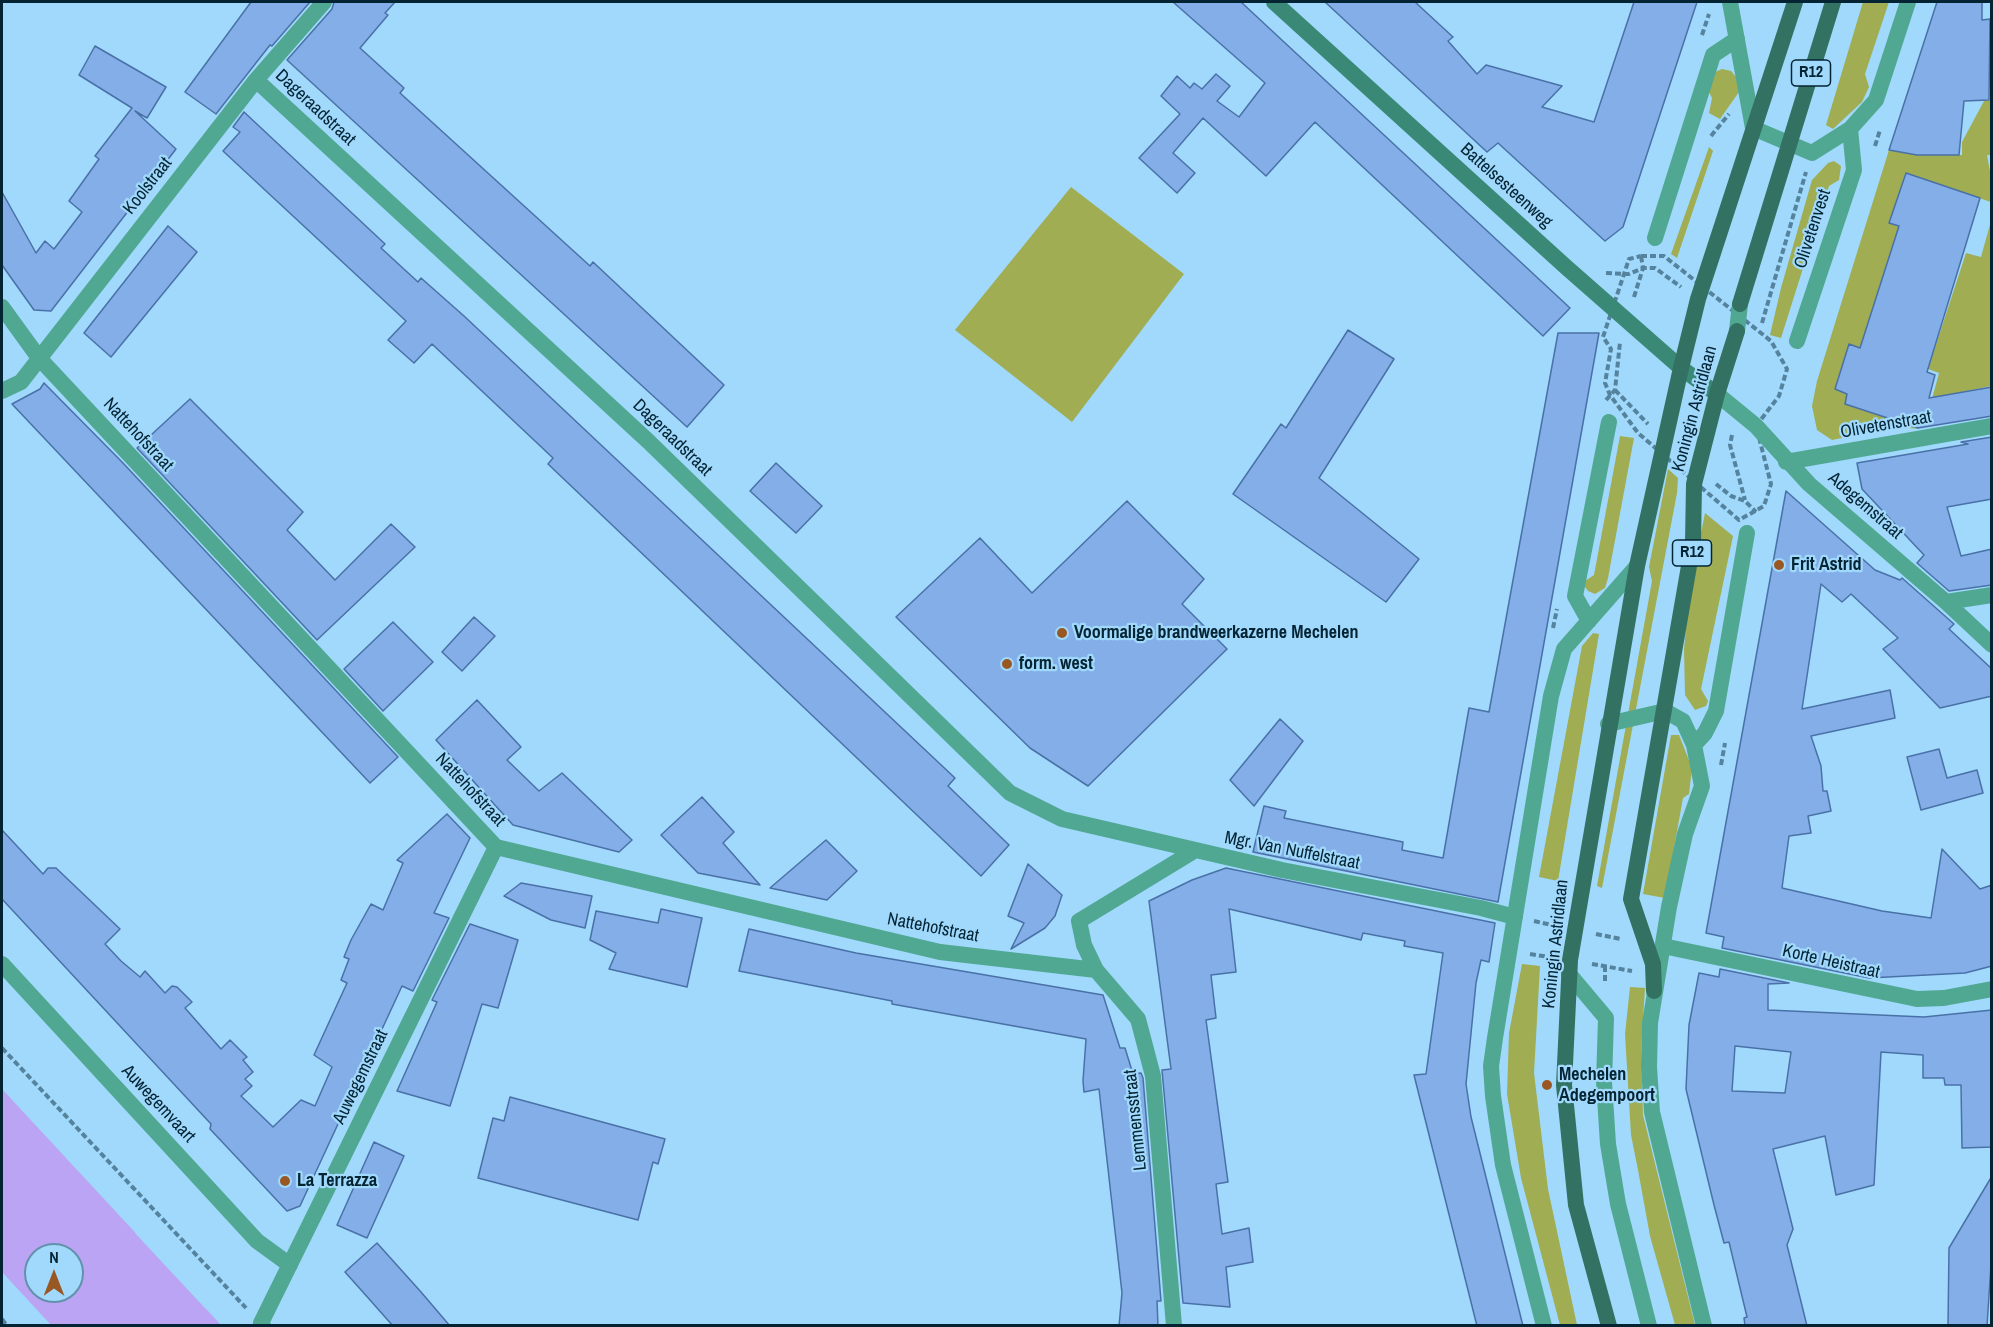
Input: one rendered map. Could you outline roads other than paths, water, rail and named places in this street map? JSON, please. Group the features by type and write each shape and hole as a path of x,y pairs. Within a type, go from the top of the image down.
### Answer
{"main road":[{"name":"Battelsesteenweg","path":"1274,2 1681,368 1716,394"},
{"name":"R12","path":"1753,128 1795,2"},
{"name":"R12","path":"1740,304 1833,2"},
{"name":"Koningin Astridlaan","path":"1609,1326 1576,1205 1564,1085 1570,967 1608,724 1637,566 1698,299 1753,128"},
{"name":"Koningin Astridlaan","path":"1654,983 1648,944 1631,899 1693,543 1694,484 1716,394 1737,331"}],"street":[{"name":"Koolstraat","path":"2,392 21,382 256,80 324,2"},
{"path":"1730,2 1753,128 1812,153 1851,129 1876,100 1908,2"},
{"path":"1655,238 1713,55 1737,39"},
{"name":"Dageraadstraat","path":"256,80 648,441 1010,793 1062,819"},
{"name":"Olivetenvest","path":"1797,341 1854,170 1851,129"},
{"name":"R12","path":"1737,331 1740,304"},
{"name":"Nattehofstraat","path":"2,307 39,358 496,848 940,952 1096,970"},
{"name":"Adegemstraat","path":"1716,394 1756,426 1786,462 1992,645"},
{"path":"1589,621 1575,597 1609,422"},
{"name":"Olivetenstraat","path":"1786,462 1992,426"},
{"path":"1694,745 1705,733 1716,711 1747,533"},
{"name":"Koningin Astridlaan","path":"1544,1326 1503,1165 1491,1066 1551,696 1564,649 1637,566"},
{"path":"1946,602 1992,595"},
{"path":"1608,724 1665,711"},
{"name":"Koningin Astridlaan","path":"1665,711 1683,721 1694,745 1702,786 1685,834 1654,983 1649,1067 1652,1112 1704,1326"},
{"name":"Mgr. Van Nuffelstraat","path":"1062,819 1194,851 1481,908 1515,917"},
{"name":"Auwegemstraat","path":"262,1324 496,848"},
{"name":"Lemmensstraat","path":"1174,1326 1153,1076 1138,1019 1096,970 1084,945 1079,921 1194,851"},
{"name":"Korte Heistraat","path":"1663,946 1917,999 1944,998 1992,989"},
{"name":"Auwegemvaart","path":"2,964 257,1241 290,1265"},
{"path":"1570,967 1606,1018 1604,1082 1608,1144 1618,1204 1649,1326"}],"place":[{"name":"Frit Astrid","path":"1779,565"},
{"name":"Voormalige brandweerkazerne Mechelen","path":"1062,633"},
{"name":"form. west","path":"1007,664"},
{"name":"Mechelen Adegempoort","path":"1547,1085"},
{"name":"La Terrazza","path":"285,1181"}]}
